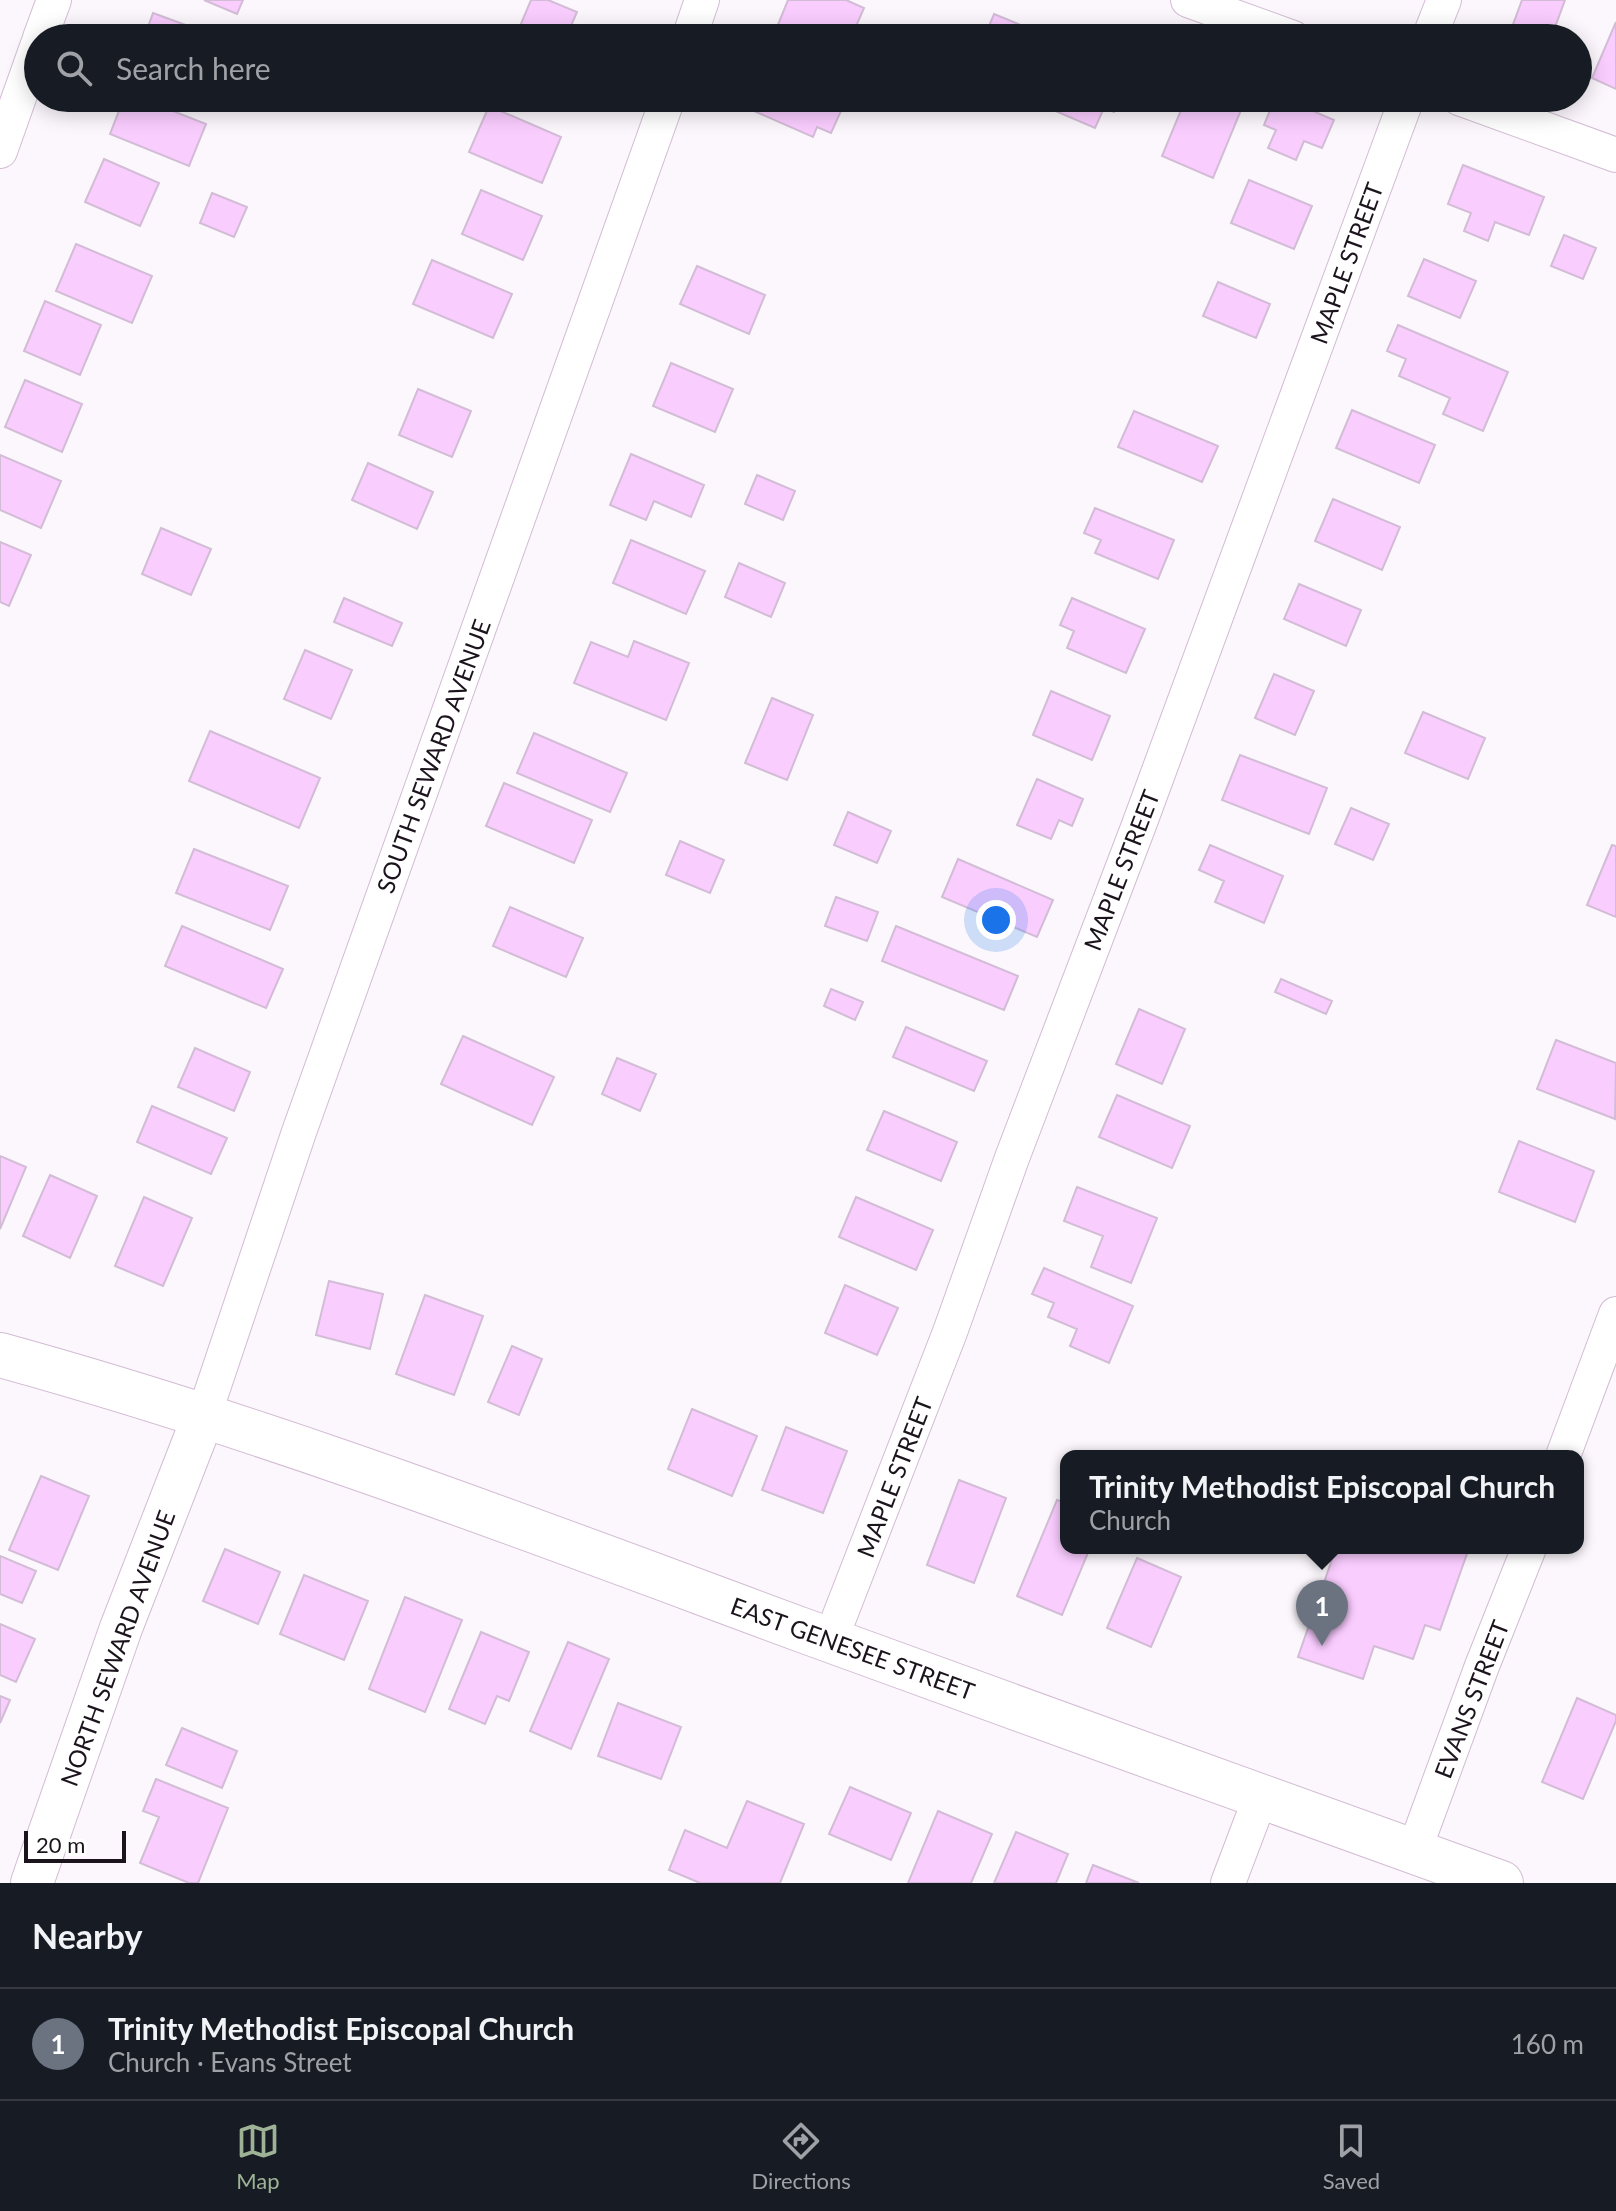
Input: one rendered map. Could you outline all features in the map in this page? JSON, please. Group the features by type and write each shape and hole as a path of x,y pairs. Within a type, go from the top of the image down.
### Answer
{"highway":[{"name":"EAST GENESEE STREET","path":"0,1355 204,1415 404,1483 830,1641 1501,1883"},
{"name":"EAST GENESEE STREET","path":"0,1377 204,1415"}],"street":[{"path":"45,24 54,0"},
{"path":"694,24 702,0"},
{"path":"1188,0 1254,24"},
{"path":"1435,24 1444,0"},
{"path":"0,151 24,83"},
{"name":"SOUTH SEWARD AVENUE","path":"204,1415 299,1132 663,112"},
{"name":"MAPLE STREET","path":"830,1641 950,1332 1402,112"},
{"path":"1498,112 1616,155"},
{"path":"1565,1450 1616,1314"},
{"name":"NORTH SEWARD AVENUE","path":"32,1883 121,1628 204,1415"},
{"name":"EVANS STREET","path":"1414,1851 1527,1554"},
{"path":"1228,1883 1261,1796"}],"building":[{"path":"204,0 243,0 237,14"},
{"path":"531,0 548,0 577,12 572,24 521,24"},
{"path":"788,0 846,0 864,8 857,24 778,24"},
{"path":"1522,0 1565,0 1556,24 1513,24"},
{"path":"153,13 183,24 149,24"},
{"path":"994,14 1018,24 990,24"},
{"path":"1616,22 1616,89 1592,78"},
{"path":"119,112 176,112 206,124 189,166 110,134"},
{"path":"486,112 503,112 561,137 542,183 469,152"},
{"path":"756,112 841,112 831,133 817,127 813,137"},
{"path":"1058,112 1102,112 1095,128"},
{"path":"1180,112 1240,112 1213,178 1162,156"},
{"path":"1269,112 1315,112 1334,120 1322,148 1304,141 1296,160 1268,148 1276,130 1264,125"},
{"path":"104,159 159,183 140,226 85,202"},
{"path":"1463,165 1544,197 1529,235 1495,222 1488,241 1464,231 1471,213 1448,204"},
{"path":"1249,180 1312,206 1294,249 1231,223"},
{"path":"481,190 542,216 523,260 462,234"},
{"path":"212,193 247,207 234,237 200,223"},
{"path":"1564,235 1596,248 1583,279 1551,266"},
{"path":"76,244 152,276 132,323 56,291"},
{"path":"1424,259 1476,281 1460,318 1408,296"},
{"path":"432,260 512,294 493,338 413,304"},
{"path":"697,266 765,295 749,334 680,304"},
{"path":"1218,282 1270,304 1256,338 1203,316"},
{"path":"45,301 101,325 80,375 24,351"},
{"path":"1398,325 1508,372 1483,431 1443,414 1450,398 1399,376 1406,359 1387,351"},
{"path":"671,363 733,389 715,432 653,406"},
{"path":"25,380 82,404 62,452 5,427"},
{"path":"418,389 471,411 452,457 399,435"},
{"path":"1352,410 1435,445 1419,483 1336,448"},
{"path":"1134,411 1218,446 1202,482 1118,447"},
{"path":"631,454 704,485 691,517 654,501 646,520 610,505"},
{"path":"0,455 61,481 41,528 0,510"},
{"path":"368,463 433,492 417,529 352,500"},
{"path":"757,475 795,491 783,520 745,504"},
{"path":"1333,499 1400,527 1382,570 1315,541"},
{"path":"1095,508 1174,540 1158,579 1095,553 1101,540 1084,533"},
{"path":"161,528 211,549 191,595 142,574"},
{"path":"631,540 705,571 686,614 613,583"},
{"path":"0,542 31,555 9,606 0,602"},
{"path":"739,563 785,583 771,617 725,597"},
{"path":"1299,584 1361,610 1346,646 1284,619"},
{"path":"344,598 402,623 392,646 334,622"},
{"path":"1072,598 1145,629 1126,673 1067,648 1074,631 1060,625"},
{"path":"634,641 689,663 666,720 574,683 591,642 628,657"},
{"path":"305,650 352,670 331,719 284,699"},
{"path":"1274,674 1314,691 1295,735 1255,718"},
{"path":"1051,691 1110,716 1092,760 1033,735"},
{"path":"772,698 813,715 787,780 745,763"},
{"path":"1423,712 1485,738 1468,779 1405,753"},
{"path":"210,731 320,778 299,828 189,781"},
{"path":"534,733 627,773 610,812 517,773"},
{"path":"1240,755 1327,788 1309,834 1222,800"},
{"path":"1037,779 1083,799 1072,826 1059,820 1051,839 1017,825"},
{"path":"504,783 592,820 574,863 486,826"},
{"path":"1351,808 1389,824 1373,860 1335,844"},
{"path":"848,812 891,831 877,863 834,845"},
{"path":"680,841 724,860 710,893 666,875"},
{"path":"1210,845 1283,876 1264,923 1215,902 1224,881 1199,870"},
{"path":"1612,845 1616,846 1616,917 1587,905"},
{"path":"194,849 288,886 270,930 176,893"},
{"path":"958,859 1053,900 1037,937 942,897"},
{"path":"836,897 878,912 867,941 825,926"},
{"path":"510,907 583,938 566,977 493,946"},
{"path":"182,926 283,969 266,1008 165,966"},
{"path":"896,926 1018,976 1004,1010 882,961"},
{"path":"1281,979 1332,1001 1326,1014 1275,992"},
{"path":"831,989 863,1002 855,1020 824,1006"},
{"path":"1139,1009 1185,1029 1162,1084 1116,1064"},
{"path":"906,1027 987,1061 974,1091 893,1057"},
{"path":"463,1036 554,1077 532,1125 441,1084"},
{"path":"1556,1040 1616,1063 1615,1119 1537,1089"},
{"path":"195,1048 250,1072 234,1111 178,1087"},
{"path":"617,1058 656,1074 640,1111 602,1094"},
{"path":"1117,1095 1190,1126 1172,1168 1099,1137"},
{"path":"152,1106 227,1138 211,1174 137,1142"},
{"path":"884,1111 957,1142 941,1181 867,1150"},
{"path":"1519,1141 1594,1171 1575,1222 1499,1192"},
{"path":"0,1156 26,1167 0,1229"},
{"path":"50,1175 97,1196 70,1258 23,1236"},
{"path":"1077,1187 1157,1218 1131,1283 1091,1267 1103,1236 1064,1221"},
{"path":"144,1197 192,1218 163,1286 115,1266"},
{"path":"856,1197 933,1230 916,1270 839,1237"},
{"path":"1044,1268 1133,1306 1109,1363 1070,1346 1077,1329 1048,1317 1054,1303 1032,1294"},
{"path":"329,1281 383,1294 370,1349 316,1335"},
{"path":"845,1285 898,1308 877,1355 825,1333"},
{"path":"425,1295 483,1316 454,1395 396,1374"},
{"path":"512,1346 542,1359 519,1415 488,1402"},
{"path":"692,1409 757,1436 732,1496 668,1469"},
{"path":"786,1427 847,1451 823,1513 762,1490"},
{"path":"41,1476 89,1496 58,1570 9,1550"},
{"path":"959,1480 1006,1498 974,1583 927,1565"},
{"path":"1057,1500 1060,1501 1060,1554 1087,1554 1062,1615 1017,1596"},
{"path":"225,1549 280,1572 258,1624 203,1601"},
{"path":"1334,1554 1467,1554 1440,1630 1425,1625 1413,1659 1374,1646 1363,1679 1298,1657"},
{"path":"0,1556 36,1571 22,1603 0,1594"},
{"path":"1137,1558 1181,1577 1151,1647 1107,1628"},
{"path":"304,1575 368,1601 344,1660 280,1634"},
{"path":"405,1597 462,1620 425,1712 369,1689"},
{"path":"0,1624 35,1639 16,1682 0,1675"},
{"path":"481,1632 529,1652 509,1701 497,1696 485,1724 449,1709"},
{"path":"568,1642 609,1659 571,1749 530,1731"},
{"path":"0,1696 10,1700 0,1723"},
{"path":"1577,1698 1616,1715 1583,1799 1542,1782"},
{"path":"618,1703 681,1727 661,1779 598,1756"},
{"path":"182,1728 237,1751 222,1788 166,1765"},
{"path":"156,1779 228,1808 198,1883 189,1883 140,1863 159,1817 143,1811"},
{"path":"850,1787 911,1813 891,1860 829,1834"},
{"path":"747,1801 804,1824 780,1883 700,1883 669,1870 685,1830 727,1848"},
{"path":"938,1811 992,1834 971,1883 908,1883"},
{"path":"1016,1832 1068,1854 1056,1883 994,1883"},
{"path":"1093,1865 1139,1883 1086,1883"}],"place":[{"name":"Trinity Methodist Episcopal Church","path":"1322,1646"}]}
